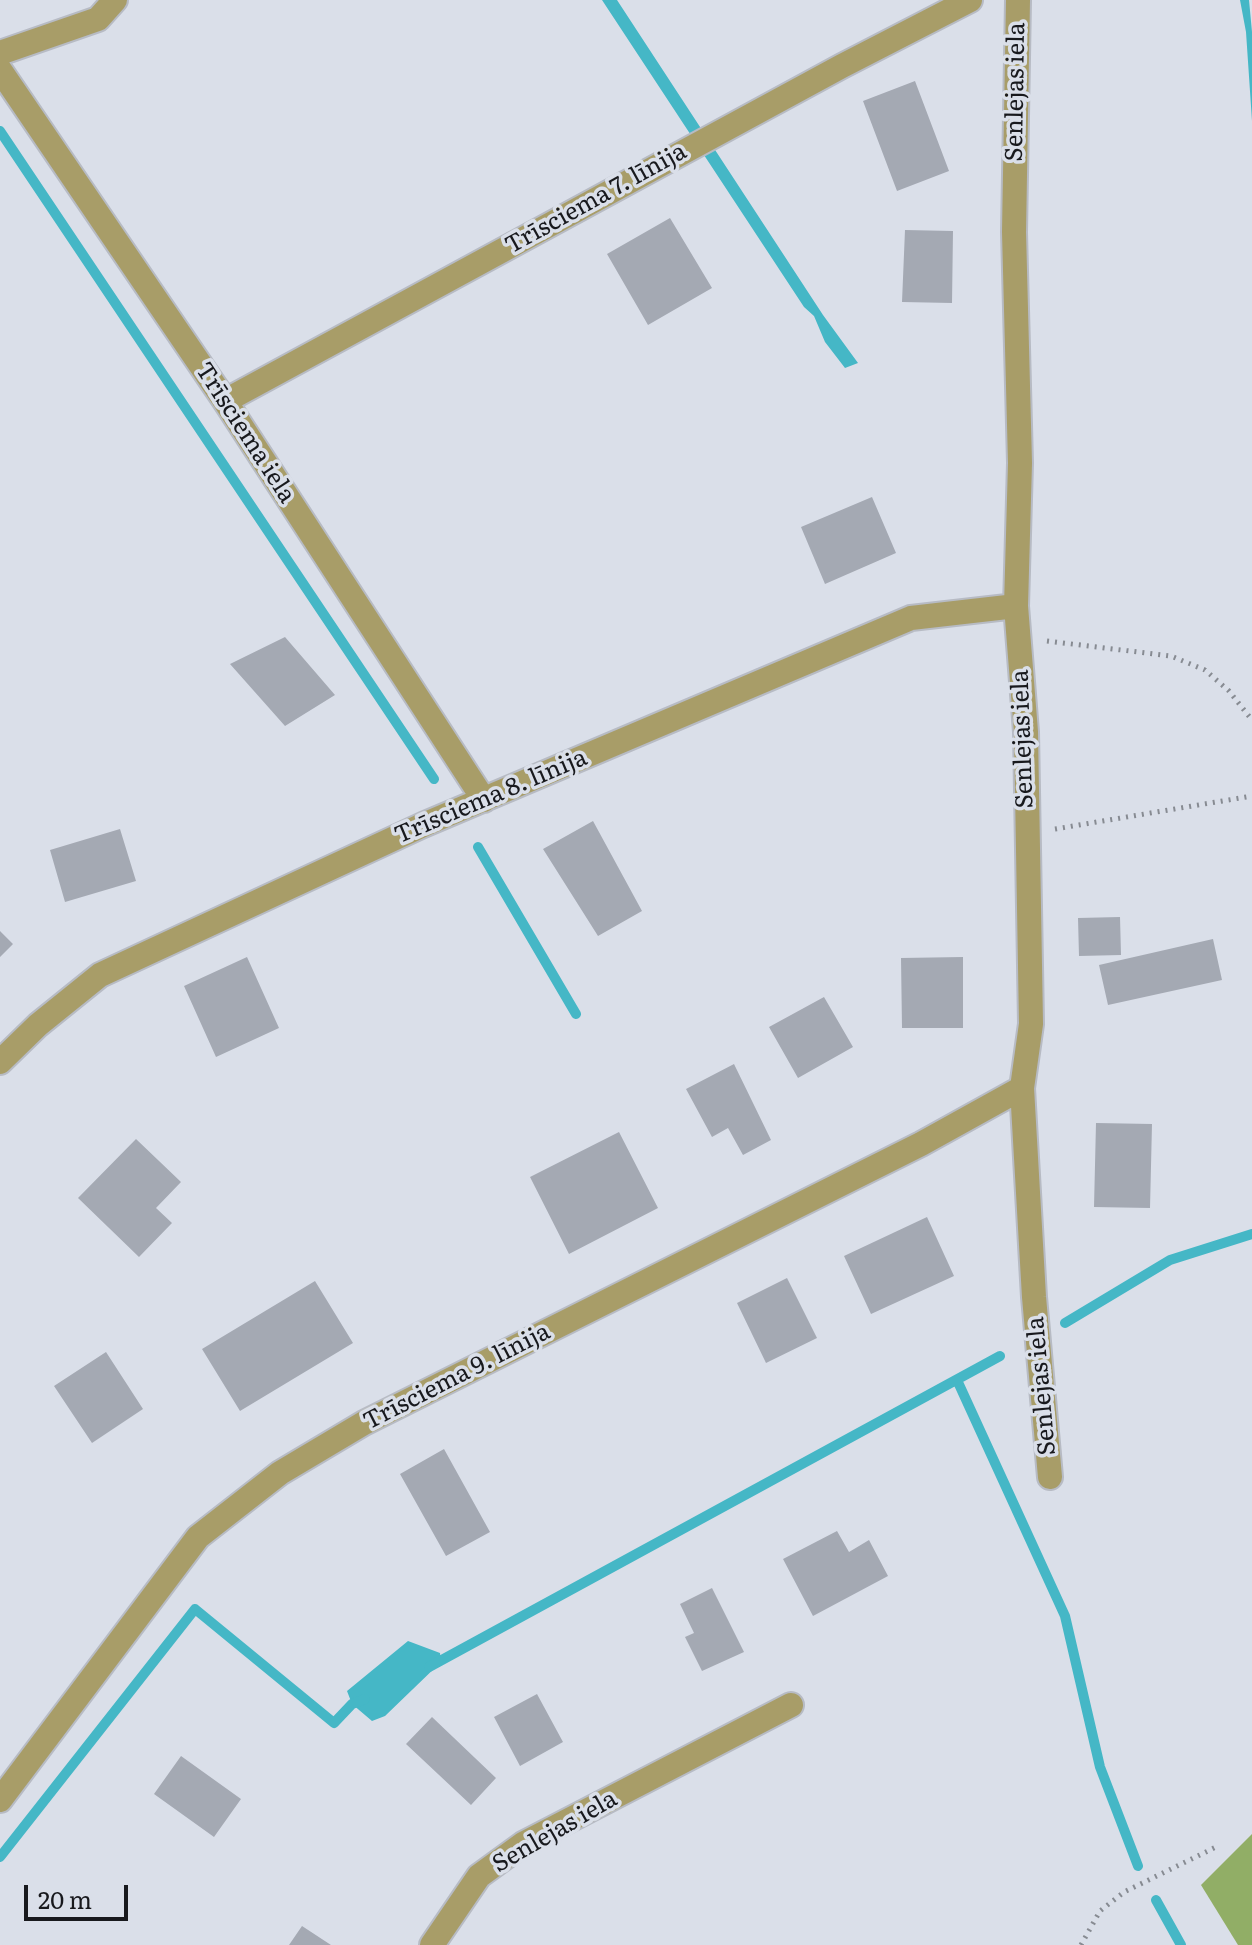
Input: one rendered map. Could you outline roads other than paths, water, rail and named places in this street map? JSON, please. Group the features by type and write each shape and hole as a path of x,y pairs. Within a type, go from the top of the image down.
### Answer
{"street":[{"path":"0,53 98,19 115,0"},
{"name":"Trīsciema 7. līnija","path":"225,401 842,66 970,0"},
{"name":"Senlejas iela","path":"1018,0 1014,232 1020,463 1016,606 1026,732 1031,1024 1022,1088 1034,1297 1050,1477"},
{"name":"Trīsciema iela","path":"0,70 225,401 484,800"},
{"name":"Trīsciema 8. līnija","path":"0,1062 38,1025 100,975 423,825 911,618 1016,606"},
{"name":"Trīsciema 9. līnija","path":"0,1800 198,1537 280,1473 364,1423 921,1144 1022,1088"},
{"name":"Senlejas iela","path":"432,1945 479,1876 523,1844 791,1705"}],"water":[{"path":"602,0 617,0 823,315 858,363 845,368 825,342 814,316 804,307"},
{"path":"1240,0 1249,0 1252,121 1246,32"},
{"path":"408,1641 440,1653 441,1662 385,1716 372,1721 352,1704 347,1691"}],"waterway":[{"path":"0,131 434,779"},
{"path":"478,847 576,1014"},
{"path":"1065,1323 1170,1260 1252,1234"},
{"path":"429,1667 1000,1356"},
{"path":"957,1380 1065,1616 1100,1767 1138,1866"},
{"path":"0,1857 195,1609 334,1723 352,1704 365,1699"},
{"path":"1156,1900 1181,1945"}]}
